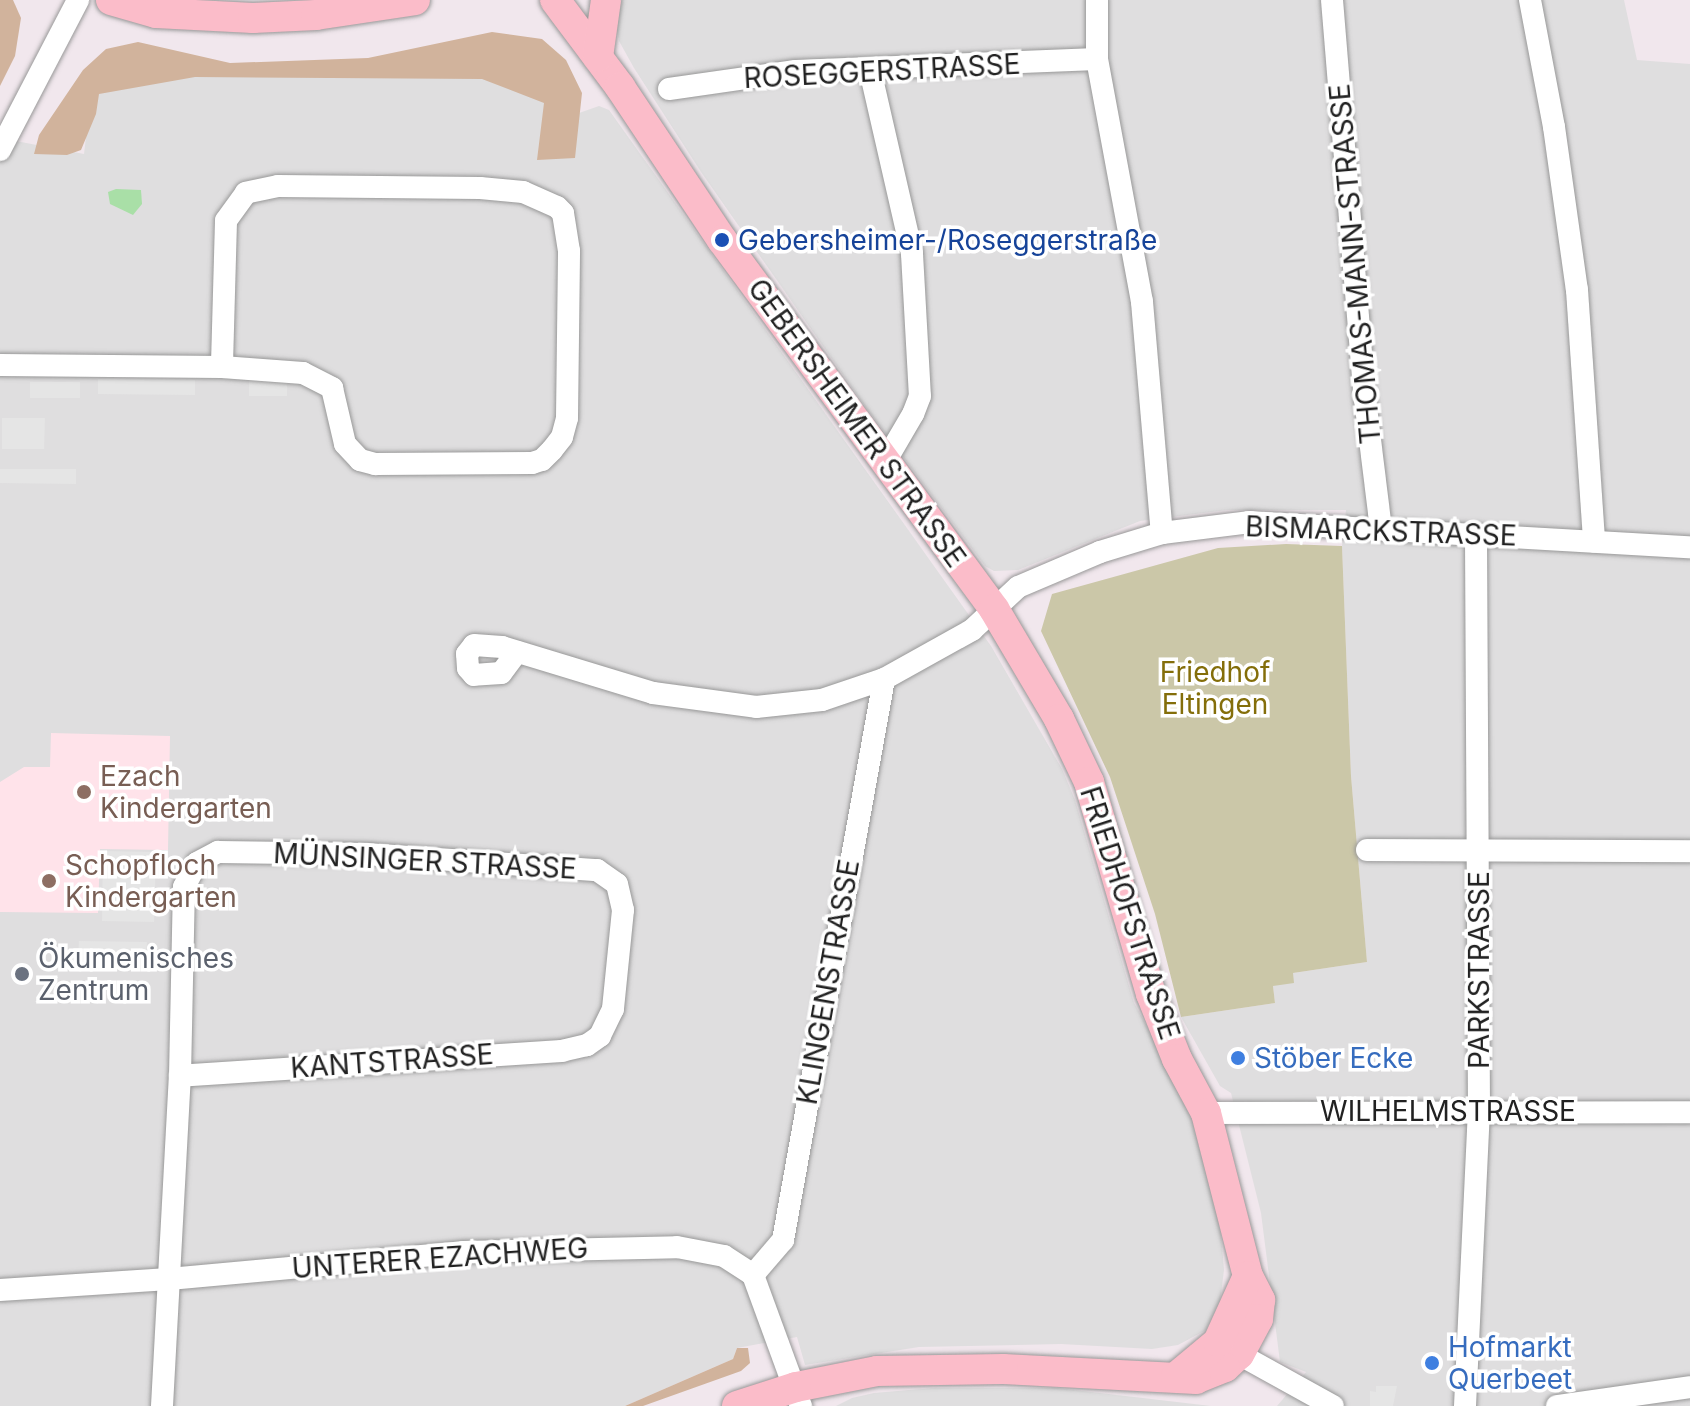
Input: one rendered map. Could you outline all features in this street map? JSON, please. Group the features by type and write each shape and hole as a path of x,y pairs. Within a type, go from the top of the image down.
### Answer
{"street":[{"path":"0,150 78,0"},
{"path":"111,0 156,13 240,18 316,15 401,2"},
{"name":"GEBERSHEIMER STRASSE","path":"555,0 598,57 722,240 994,609"},
{"path":"598,57 606,0"},
{"path":"1097,0 1097,59 1142,302 1162,533"},
{"name":"THOMAS-MANN-STRASSE","path":"1332,0 1365,399 1381,529"},
{"path":"1530,0 1554,127 1577,290 1594,541"},
{"name":"ROSEGGERSTRASSE","path":"669,89 796,71 1097,59"},
{"path":"870,70 912,254 920,396 885,462"},
{"path":"0,365 222,367 303,373 322,380 332,388 338,403 345,444 360,460 375,464 520,466 542,460 562,437 567,418 569,251 563,213 557,207 523,192 480,188 278,186 246,193 226,221 222,367"},
{"name":"BISMARCKSTRASSE","path":"517,652 653,693 756,707 822,700 884,679 972,630 1018,587 1100,552 1162,533 1250,522 1690,547"},
{"name":"PARKSTRASSE","path":"1465,1406 1479,1110 1476,534"},
{"name":"FRIEDHOFSTRASSE","path":"994,609 1052,707 1089,782 1151,994 1177,1059 1206,1113 1248,1276 1229,1348"},
{"name":"KLINGENSTRASSE","path":"753,1275 783,1240 884,679"},
{"path":"1367,850 1690,851"},
{"name":"MÜNSINGER STRASSE","path":"180,1076 184,887 197,863 218,852 366,854 597,870 617,884 623,910 613,1009 600,1036"},
{"name":"KANTSTRASSE","path":"180,1076 562,1051 587,1045 600,1036"},
{"path":"162,1406 180,1076"},
{"name":"WILHELMSTRASSE","path":"1206,1113 1479,1110 1690,1112"},
{"name":"UNTERER EZACHWEG","path":"0,1290 169,1279 463,1252 677,1247 724,1256 753,1275"},
{"path":"753,1275 798,1397"},
{"path":"737,1406 798,1397 877,1371 1003,1369 1176,1377 1229,1348 1333,1406"},
{"path":"1557,1406 1690,1387"}],"shaded area":[{"path":"0,0 13,0 21,18 15,56 0,86"},
{"path":"622,0 1624,0 1637,60 1690,64 1690,1406 1277,1406 1306,1372 1280,1362 1261,1213 1231,1093 1220,1086 1181,1017 1275,1003 1273,986 1293,973 1367,962 1351,776 1342,546 1346,510 1227,510 1140,521 1018,570 994,571 985,566 865,406 701,172 634,68 619,41 615,20"},
{"path":"492,32 542,39 566,60 582,93 575,158 537,160 544,103 482,79 195,77 99,94 96,114 81,150 67,155 34,154 39,135 83,70 106,49 138,42 230,63 368,58"},
{"path":"230,63 531,70 562,119 599,106 609,110 991,646 1062,769 1075,800 1134,1003 1196,1114 1215,1166 1224,1270 1220,1302 1206,1330 1178,1345 1152,1349 1061,1344 919,1347 805,1365 797,1337 737,1348 733,1359 625,1406 0,1406 0,138 84,154 91,95"},
{"path":"116,189 141,190 142,204 133,215 110,204 108,192"},
{"path":"98,379 195,380 195,395 98,394"},
{"path":"249,381 287,381 287,396 249,396"},
{"path":"30,382 80,382 80,398 30,398"},
{"path":"2,418 45,418 44,449 2,449"},
{"path":"0,469 76,469 76,484 0,483"},
{"name":"Ezach Kindergarten","path":"51,733 170,736 168,850 100,849 98,913 0,912 0,782 24,767 50,767"},
{"path":"103,851 156,852 154,922 102,921"},
{"path":"79,941 147,942 146,958 78,957"},
{"path":"737,1348 748,1348 750,1363 741,1371 643,1406 625,1406 733,1359"},
{"path":"1376,1386 1397,1386 1393,1406 1370,1406 1370,1391 1376,1392"},
{"path":"934,1388 1057,1388 1211,1406 836,1406 874,1393"}],"green space":[{"name":"Friedhof Eltingen","path":"1286,544 1342,546 1351,776 1367,962 1293,973 1294,983 1273,986 1275,1003 1181,1017 1155,914 1110,777 1041,631 1052,594 1218,548"}],"place":[{"name":"Gebersheimer-/Roseggerstraße","path":"722,240"},
{"name":"Ezach Kindergarten","path":"84,792"},
{"name":"Schopfloch Kindergarten","path":"49,881"},
{"name":"Ökumenisches Zentrum","path":"22,974"},
{"name":"Stöber Ecke","path":"1238,1058"},
{"name":"Hofmarkt Querbeet","path":"1432,1363"}]}
